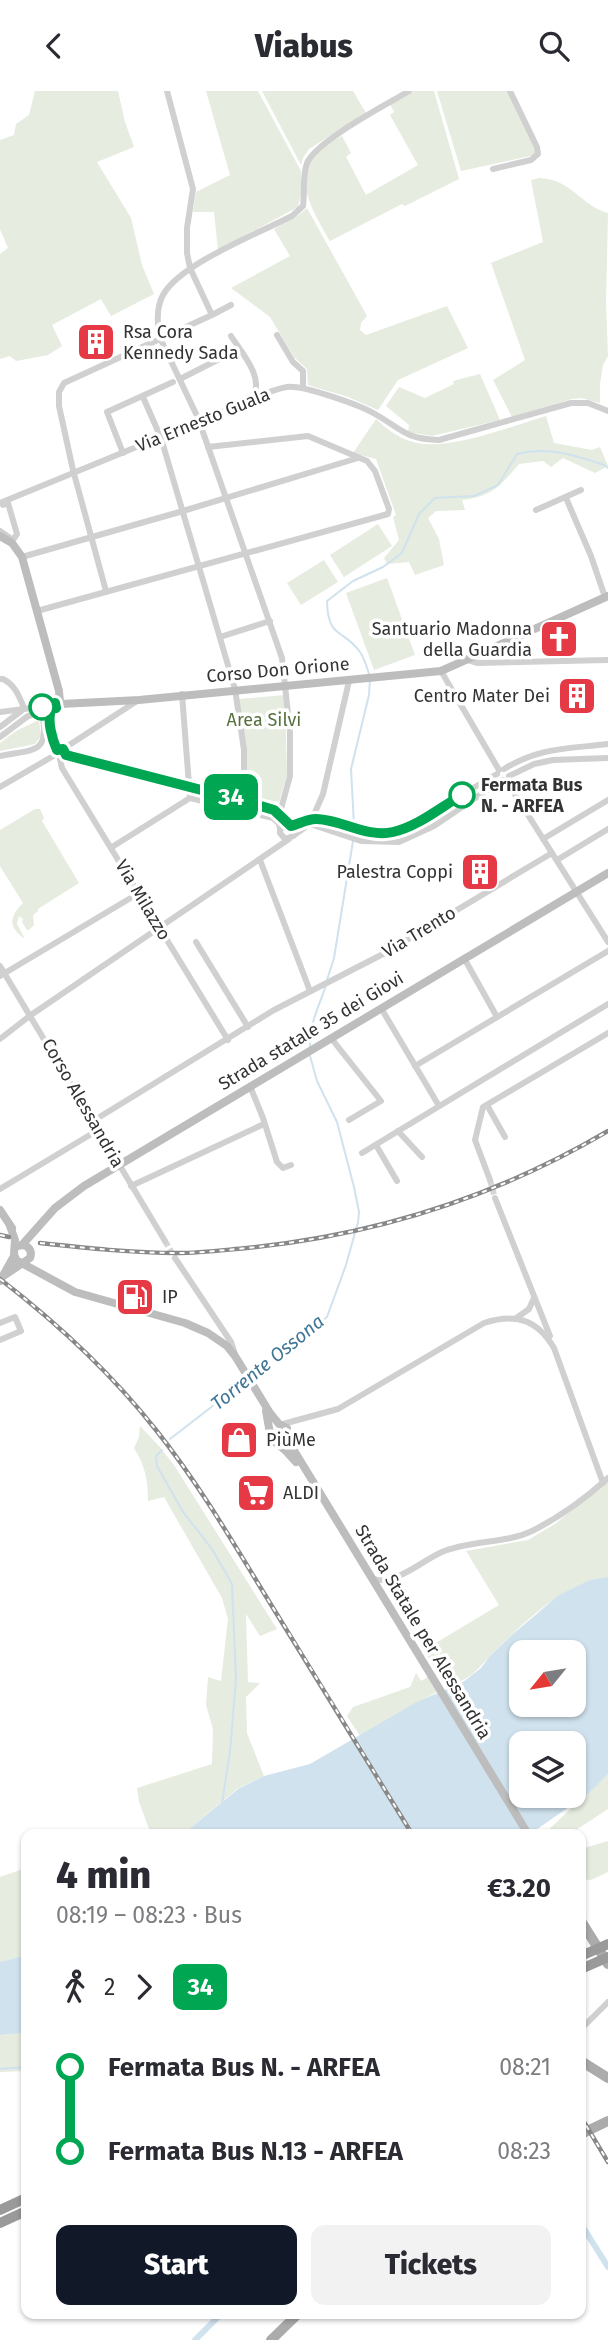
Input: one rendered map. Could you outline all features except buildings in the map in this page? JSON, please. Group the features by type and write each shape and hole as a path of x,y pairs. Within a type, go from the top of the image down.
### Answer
{"highway":[{"path":"586,1954 608,1944"},
{"path":"586,1967 608,1957"},
{"path":"0,2210 21,2200"},
{"path":"0,2223 21,2213"}],"main road":[{"path":"0,533 22,557 58,691 57,705"},
{"name":"Corso Don Orione","path":"57,705 139,700 441,671 606,597"},
{"name":"Strada statale 35 dei Giovi","path":"3,1278 19,1249 55,1208 72,1194 608,873"},
{"path":"0,1210 19,1249"},
{"name":"Strada statale 35 dei Giovi","path":"31,1254 38,1228"},
{"name":"Strada Statale per Alessandria","path":"44,1273 27,1247 19,1249 18,1261 65,1287 87,1296 185,1323 208,1332 227,1346 254,1384 264,1404 271,1439 278,1443 313,1482"},
{"path":"3,1278 31,1254"},
{"name":"Strada Statale per Alessandria","path":"264,1404 287,1428 288,1436 313,1482 525,1829"},
{"path":"270,1428 281,1424"},
{"path":"278,1443 288,1436"},
{"path":"586,1932 608,1964"},
{"path":"586,2064 608,2080"},
{"path":"586,2132 608,2121"},
{"path":"271,2340 293,2319"}],"street":[{"path":"167,91 193,189 187,229 190,268 212,315"},
{"path":"279,816 290,776 290,732 282,658 199,422 160,338 158,310 163,296 173,282 190,268 292,216 303,206 304,173 309,160 322,146 409,91"},
{"path":"493,169 531,160 538,154 510,91"},
{"path":"106,591 74,474 59,406 59,391 64,383 231,305"},
{"path":"277,335 293,362 303,371 303,388"},
{"path":"231,336 255,378 255,394 251,400"},
{"path":"180,379 239,349"},
{"path":"123,453 107,412 173,382"},
{"name":"Via Ernesto Guala","path":"0,505 282,388 303,388 375,413 407,436 421,439 439,440 571,403 588,403 608,411"},
{"path":"143,397 161,438 235,689 244,750 244,801"},
{"path":"37,611 385,516 389,509 375,471 367,461 308,436 208,447"},
{"path":"22,557 183,512 358,458"},
{"path":"536,510 581,490"},
{"path":"566,498 606,597"},
{"path":"10,499 19,535 14,546"},
{"path":"0,505 8,503 17,534 13,540 0,533"},
{"path":"220,637 270,621"},
{"path":"467,660 477,663 608,660"},
{"path":"441,671 608,942"},
{"path":"0,679 10,684 20,697 25,712"},
{"path":"312,819 323,794 349,681"},
{"path":"182,694 190,798"},
{"path":"0,787 60,754 139,700"},
{"path":"0,727 25,712 57,705"},
{"path":"0,712 42,712 57,705"},
{"name":"Via Milazzo","path":"57,705 49,715 62,768 228,1040"},
{"path":"0,737 25,712"},
{"path":"0,756 35,749 41,745 45,734 42,712"},
{"path":"0,1039 308,825 361,841 398,842 434,826 474,799 520,759 538,752 608,744"},
{"path":"60,754 190,785 274,810 294,831 291,838"},
{"path":"280,829 312,819 361,830 393,832 428,815 468,790 534,764 553,760 608,758"},
{"path":"468,790 474,799"},
{"path":"112,847 190,798 273,818 279,824 282,837 291,838"},
{"path":"543,839 608,800"},
{"path":"428,815 434,826"},
{"path":"556,860 608,829"},
{"name":"Via Trento","path":"93,1121 274,1010 414,936 552,853"},
{"path":"260,860 310,991"},
{"path":"3,975 139,893"},
{"path":"196,942 248,1027"},
{"path":"415,1066 608,951"},
{"path":"464,958 497,1017"},
{"name":"Corso Alessandria","path":"0,966 165,1241"},
{"path":"362,1153 608,1004"},
{"path":"381,1008 439,1106"},
{"path":"490,1180 475,1140 482,1107 608,1033"},
{"path":"331,1038 381,1101 349,1120"},
{"path":"250,1086 277,1162 283,1168 291,1165"},
{"path":"487,1105 505,1137"},
{"path":"131,1186 264,1124"},
{"path":"0,1189 99,1130"},
{"path":"398,1131 422,1157"},
{"path":"376,1145 397,1181"},
{"path":"373,1579 391,1579 459,1546 529,1532 606,1481 495,1198"},
{"path":"175,1258 231,1342 235,1356"},
{"path":"515,1319 529,1309 534,1296"},
{"path":"528,1322 536,1308 534,1296"},
{"path":"0,1323 15,1317 21,1331 1,1337"},
{"path":"208,1332 214,1325 214,1317"},
{"path":"281,1424 338,1409 484,1324 503,1319 528,1322 541,1330 554,1348"},
{"path":"288,1436 299,1424 310,1418"},
{"path":"383,1596 391,1579"},
{"path":"586,2024 608,2002"}],"green space":[{"path":"35,91 118,91 134,147 97,162 131,218 142,265 154,294 111,316 101,299 52,325 62,346 48,355 16,361 10,356 0,359 0,254 8,248 0,229 0,140 14,135 16,124 29,115"},
{"path":"206,91 258,91 301,171 298,207 218,250 214,212 193,212 196,192 230,175"},
{"path":"262,91 353,91 366,113 309,149 301,165"},
{"path":"413,91 434,91 459,179 405,206 402,204 330,241 314,212 306,190 306,169 311,159 321,148 342,136 351,153 346,157 366,195 418,165 390,115 394,112 390,104"},
{"path":"437,91 509,91 535,146 535,155 461,171"},
{"path":"539,178 560,183 590,205 608,213 608,356 603,365 600,403 581,398 572,399 512,417 493,380 525,360 491,263 543,242 531,180"},
{"path":"307,208 367,316 361,323 360,330 366,335 447,306 468,348 398,380 378,410 348,397 308,385 307,369 294,357 270,317 231,288 290,256 274,229"},
{"path":"480,374 500,420 432,436 408,432 409,425 386,406 399,387 425,398 454,384 453,381"},
{"path":"546,416 554,443 592,450 600,447 608,466 595,473 563,458 551,467 543,461 519,464 489,493 462,500 465,510 436,511 428,518 439,539 444,565 415,575 409,562 387,564 384,558 399,540 393,517 396,515 376,459 353,453 376,419 402,438 413,442 443,444 479,437"},
{"path":"378,524 392,546 344,577 330,555"},
{"path":"324,560 338,582 301,605 287,583"},
{"path":"387,578 415,655 374,670 346,593"},
{"name":"Area Silvi","path":"285,695 287,775 279,802 248,797 246,750 239,699"},
{"path":"39,720 41,736 35,744 0,751 0,743 16,731"},
{"path":"35,809 40,809 44,818 42,821 79,883 38,909 33,915 34,925 29,930 19,916 17,924 25,939 12,922 23,903 0,866 0,830"},
{"name":"Palestra Coppi","path":"490,856 499,871 475,886 465,871"},
{"path":"140,1426 174,1465 277,1629 260,1636 246,1614 248,1682 260,1683 246,1697 247,1733 264,1776 237,1789 189,1829 149,1829 137,1788 212,1764 213,1729 206,1705 208,1677 221,1681 228,1619 222,1598 164,1497 148,1501 145,1473 134,1448"},
{"path":"608,1481 608,1577 576,1587 548,1604 474,1672 446,1687 424,1650 499,1605 466,1551 528,1540 555,1524"},
{"path":"416,1673 421,1681 428,1677 437,1692 360,1736 347,1716 353,1707 410,1687"},
{"path":"608,1774 608,1809 578,1829 549,1829 572,1808 586,1808 586,1795"},
{"path":"608,1841 608,1872 586,1880 586,1848"},
{"path":"21,1870 21,1956 0,1962 0,1877"},
{"path":"21,2033 21,2071 0,2072 0,2035"}],"water":[{"path":"608,1577 608,1774 586,1795 586,1731 509,1731 509,1808 567,1808 537,1829 189,1829 238,1789 264,1776 310,1764 415,1703 463,1682 481,1668 513,1634 559,1595 590,1580"},
{"path":"21,1956 21,2033 0,2035 0,1962"}],"waterway":[{"name":"Torrente Ossona","path":"369,674 360,652 333,628 327,601 353,581 383,567 402,553 419,514 435,498 474,496 498,485 517,454 528,452 572,455 608,468"},
{"name":"Torrente Ossona","path":"354,825 351,769 369,695 370,679"},
{"name":"Torrente Ossona","path":"327,980 334,958 353,841"},
{"name":"Torrente Ossona","path":"310,1047 313,1023 326,985"},
{"name":"Torrente Ossona","path":"252,1375 327,1317 358,1222 359,1212 354,1187 337,1122 317,1081 310,1056"},
{"name":"Torrente Ossona","path":"170,1439 245,1381"},
{"name":"Torrente Ossona","path":"162,1450 156,1456 157,1466 183,1512 212,1549 232,1584 236,1679 222,1804"},
{"path":"0,2069 21,2067"},
{"path":"586,2232 608,2267"},
{"path":"195,2340 216,2319"}],"tunnel":[{"path":"490,1180 495,1198"},
{"path":"165,1241 175,1258"}],"railway":[{"path":"40,1243 126,1251 187,1253 247,1248 342,1234 388,1223 479,1194 566,1154 608,1131"},
{"path":"0,1235 9,1237"},
{"path":"0,1279 63,1331 102,1369 139,1409 172,1451 229,1537 409,1829"},
{"path":"586,2125 608,2162"}],"bus line":[{"name":"34","path":"42,707 55,703 56,708 51,709 49,715 51,731 57,750 63,749 66,755 190,785 274,810 291,826 320,819 361,830 393,832 407,827 462,795"}],"place":[{"name":"Rsa Cora Kennedy Sada","path":"96,342"},
{"name":"Santuario Madonna della Guardia","path":"559,639"},
{"name":"Centro Mater Dei","path":"577,696"},
{"name":"Fermata Bus N. - ARFEA","path":"462,795"},
{"name":"Palestra Coppi","path":"480,872"},
{"name":"IP","path":"135,1297"},
{"name":"PiùMe","path":"239,1440"},
{"name":"ALDI","path":"256,1493"}]}
